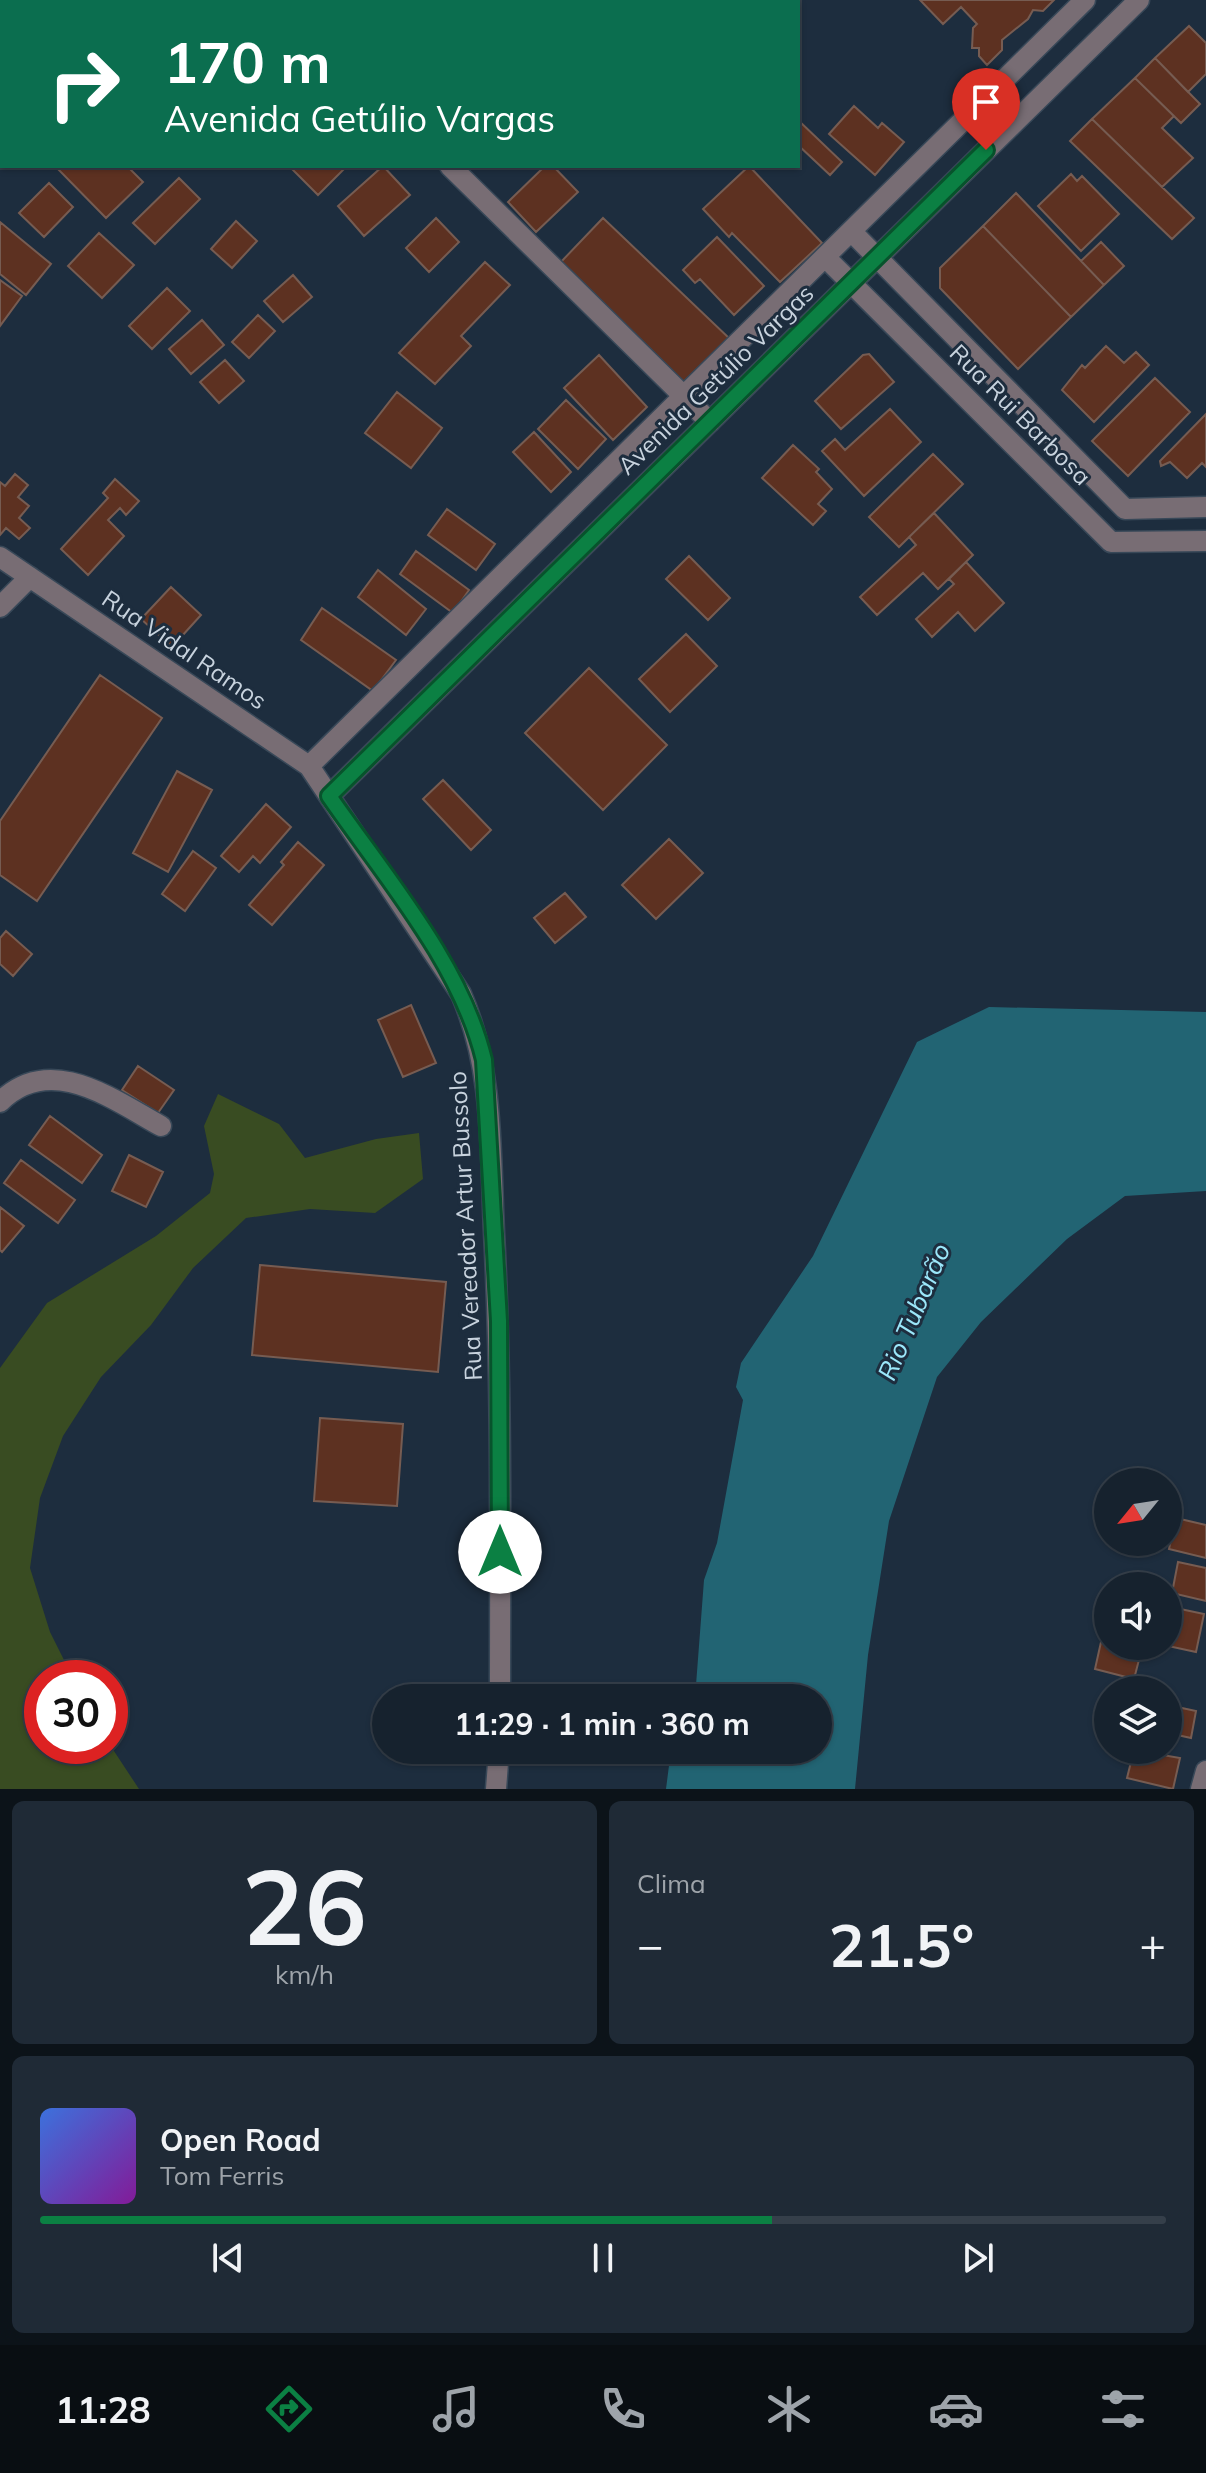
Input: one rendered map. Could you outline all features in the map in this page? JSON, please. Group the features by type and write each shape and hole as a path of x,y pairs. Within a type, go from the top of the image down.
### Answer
{"street":[{"name":"Avenida Getúlio Vargas","path":"309,766 1085,0"},
{"name":"Avenida Getúlio Vargas","path":"329,796 1139,0"},
{"path":"452,168 710,422"},
{"name":"Rua Rui Barbosa","path":"851,231 1125,509 1206,507"},
{"name":"Rua Rui Barbosa","path":"825,257 1111,542 1206,541"},
{"path":"1029,461 1054,436"},
{"name":"Rua Vidal Ramos","path":"0,557 309,766 329,796"},
{"path":"0,607 30,577"},
{"name":"Rua Vereador Artur Bussolo","path":"329,796 441,959 466,1006 484,1060 499,1321 500,1684"},
{"path":"0,1102 23,1086 55,1078 97,1090 161,1126"},
{"path":"496,1789 498,1764"},
{"path":"1201,1789 1206,1771"}],"green space":[{"path":"218,1094 279,1124 305,1158 376,1139 419,1133 423,1179 375,1213 310,1209 246,1218 193,1268 151,1325 101,1377 63,1436 40,1498 30,1568 50,1632 64,1660 24,1660 24,1764 123,1764 139,1789 0,1789 0,1368 47,1303 156,1236 210,1193 214,1174 204,1126"}],"water":[{"name":"Rio Tubarão","path":"989,1007 1206,1012 1206,1191 1125,1196 1067,1239 981,1322 937,1377 889,1521 868,1655 855,1789 666,1789 669,1764 832,1764 832,1684 696,1684 704,1580 717,1543 743,1400 736,1387 741,1363 813,1256 917,1042"}],"building":[{"path":"920,0 1054,0 1043,11 1033,10 1028,19 1002,40 1002,50 987,65 979,56 979,48 972,48 973,28 977,24 961,7 943,24"},
{"path":"1189,26 1206,43 1206,74 1188,92 1155,58"},
{"path":"1155,58 1200,104 1181,123 1135,78"},
{"path":"1135,78 1174,116 1162,128 1193,158 1162,187 1092,119"},
{"path":"854,106 878,128 882,123 904,142 875,175 829,134"},
{"path":"1092,119 1194,218 1172,239 1070,141"},
{"path":"800,122 842,162 830,175 800,147"},
{"path":"57,168 129,168 143,182 106,218"},
{"path":"291,168 345,168 318,195"},
{"path":"381,168 385,168 410,195 364,236 338,206"},
{"path":"543,168 555,168 578,192 536,232 508,202"},
{"path":"747,168 751,168 822,243 780,282 732,233 729,237 703,209"},
{"path":"1071,174 1077,181 1082,176 1119,214 1081,251 1038,206"},
{"path":"179,178 200,199 155,244 133,223"},
{"path":"49,183 73,207 44,237 19,213"},
{"path":"1016,193 1104,285 1071,317 983,226"},
{"path":"436,218 459,242 429,272 406,248"},
{"path":"603,218 730,339 685,386 559,264"},
{"path":"236,221 257,241 232,268 211,249"},
{"path":"0,222 51,264 26,295 0,274"},
{"path":"983,226 1071,317 1018,369 940,288 940,268"},
{"path":"99,233 134,265 102,298 68,266"},
{"path":"717,237 764,286 734,315 700,279 695,283 683,270"},
{"path":"1101,242 1124,266 1104,285 1081,261"},
{"path":"485,262 510,285 461,336 471,346 435,384 399,353"},
{"path":"293,275 312,297 283,322 264,301"},
{"path":"0,280 22,296 0,326"},
{"path":"167,288 190,311 152,349 129,326"},
{"path":"258,315 275,331 249,358 232,342"},
{"path":"202,320 224,345 191,374 169,349"},
{"path":"1106,346 1124,363 1136,352 1149,365 1094,422 1062,390 1082,365 1085,368"},
{"path":"869,354 894,382 841,429 815,401 863,355"},
{"path":"599,355 647,407 613,440 564,388"},
{"path":"225,360 244,381 219,403 200,382"},
{"path":"1155,378 1190,412 1128,476 1092,441"},
{"path":"397,392 442,428 411,468 365,433"},
{"path":"566,400 606,439 578,469 538,429"},
{"path":"890,409 921,442 864,496 822,451 835,439 845,450"},
{"path":"1206,414 1206,467 1202,463 1187,478 1170,462 1161,466 1160,461"},
{"path":"534,432 571,472 551,492 513,452"},
{"path":"793,445 819,469 816,472 832,489 818,504 826,511 813,525 762,478"},
{"path":"933,454 963,484 899,547 869,517"},
{"path":"15,474 28,485 18,497 29,506 19,518 30,528 19,539 6,528 0,535 0,482 5,486"},
{"path":"115,479 139,501 126,515 120,508 108,520 124,536 88,575 61,549 108,498 103,493"},
{"path":"447,509 495,544 476,570 428,535"},
{"path":"934,513 973,555 938,589 923,573 877,615 860,597 916,545 909,537"},
{"path":"416,551 469,590 453,613 400,574"},
{"path":"689,556 730,598 708,620 666,579"},
{"path":"966,562 1004,603 975,631 958,612 932,637 916,619 954,584 949,579"},
{"path":"378,570 426,609 406,635 358,597"},
{"path":"171,587 201,615 172,647 141,619"},
{"path":"322,608 396,660 373,691 301,640"},
{"path":"686,634 717,666 670,712 639,679"},
{"path":"589,668 667,745 603,810 525,733"},
{"path":"100,675 162,718 37,901 0,875 0,821"},
{"path":"177,771 212,790 168,872 133,853"},
{"path":"443,780 491,830 471,850 423,799"},
{"path":"266,804 291,827 260,863 253,856 239,872 221,856"},
{"path":"669,839 703,873 656,919 622,885"},
{"path":"298,842 324,865 272,925 249,905 284,865 281,862"},
{"path":"193,851 216,868 185,911 162,894"},
{"path":"565,893 586,917 555,943 534,918"},
{"path":"6,931 32,954 13,976 0,964 0,938"},
{"path":"411,1005 436,1063 403,1077 378,1020"},
{"path":"138,1066 174,1090 158,1113 122,1090"},
{"path":"50,1116 102,1155 82,1183 29,1145"},
{"path":"129,1155 163,1172 146,1207 112,1191"},
{"path":"21,1160 75,1200 58,1223 4,1183"},
{"path":"0,1207 24,1226 2,1252 0,1250"},
{"path":"260,1265 446,1282 438,1372 252,1355"},
{"path":"320,1418 403,1424 397,1506 314,1501"},
{"path":"1182,1519 1206,1525 1206,1558 1182,1552"},
{"path":"1178,1562 1206,1568 1206,1601 1182,1595 1182,1572 1176,1572"},
{"path":"1182,1609 1204,1614 1196,1652 1182,1649"},
{"path":"1097,1660 1139,1660 1135,1676 1095,1669"},
{"path":"1182,1708 1196,1711 1191,1738 1182,1736"},
{"path":"1130,1764 1179,1764 1173,1789 1127,1778"}],"route":[{"path":"500,1552 499,1321 484,1060 477,1031 441,959 329,796 986,150"}]}
